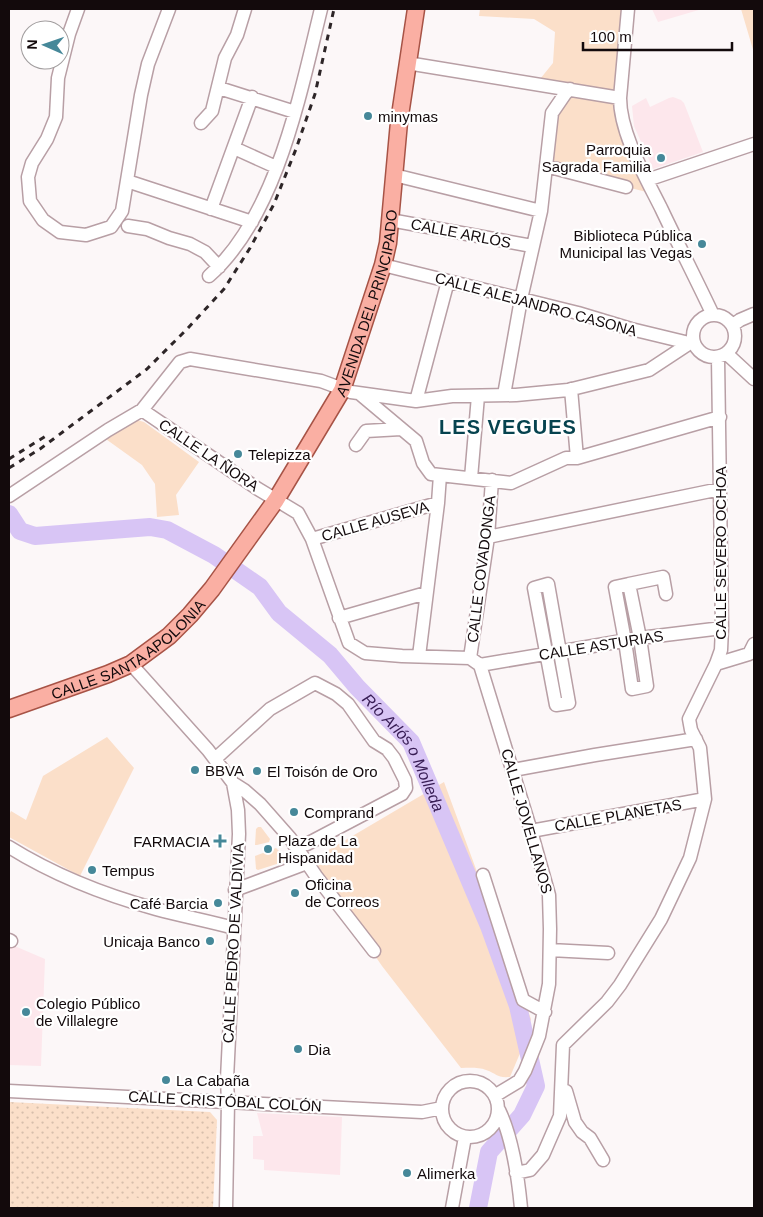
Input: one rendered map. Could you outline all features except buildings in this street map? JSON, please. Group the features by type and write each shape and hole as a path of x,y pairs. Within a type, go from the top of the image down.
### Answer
{"main road":[{"name":"AVENIDA DEL PRINCIPADO","path":"232,562 276,500 342,390 383,265 388,243 399,122 416,9"},
{"name":"CALLE SANTA APOLONIA","path":"9,709 131,664 169,636 190,615 232,562"}],"street":[{"path":"78,9 69,34 58,78 56,117 47,139 32,163 28,177 30,200 43,220 60,232 86,236 111,227 122,211 148,64 169,9"},
{"path":"201,123 212,112 226,58 237,34 245,9"},
{"path":"209,276 220,267 237,246 252,222 276,167 296,112 321,9"},
{"path":"628,9 620,98 623,125 647,180 713,315"},
{"path":"407,63 620,98"},
{"path":"219,88 296,112"},
{"path":"504,395 521,299 541,211 552,113 561,98 570,89"},
{"path":"211,208 252,97"},
{"path":"647,180 754,144"},
{"path":"234,148 276,167"},
{"path":"546,166 626,187"},
{"path":"394,176 541,211"},
{"path":"127,181 252,222"},
{"name":"CALLE ARLÓS","path":"390,220 532,246"},
{"path":"128,226 147,229 190,244 205,252 220,267"},
{"name":"CALLE ALEJANDRO CASONA","path":"383,265 691,342"},
{"path":"416,401 448,281"},
{"path":"733,325 754,314"},
{"path":"9,496 108,430 142,410 180,362 190,359 321,381 342,390 360,394 416,401 452,396 504,395 571,389 649,370 691,342 695,327 706,317 713,315 721,316 728,320 733,325 736,333 736,341 732,348 723,356 712,358 700,352 691,342"},
{"path":"723,356 752,377"},
{"name":"CALLE SEVERO OCHOA","path":"516,1173 530,1170 543,1154 560,1116 563,1045 607,1002 620,985 661,920 690,858 705,799 700,748 691,730 689,719 721,650 720,417 723,356"},
{"path":"571,389 577,458"},
{"path":"360,394 416,441 422,464 431,474 492,480 511,484 566,458 577,458 720,417"},
{"path":"471,478 478,396"},
{"name":"CALLE LA ÑORA","path":"142,410 298,513 312,539 339,618"},
{"path":"365,420 378,431"},
{"path":"356,445 366,431 401,429"},
{"path":"419,656 440,475"},
{"name":"CALLE COVADONGA","path":"475,662 492,480"},
{"path":"488,537 720,489"},
{"name":"CALLE AUSEVA","path":"312,539 438,502"},
{"path":"629,584 640,638 646,686 632,689 615,588 629,584 663,577 666,594"},
{"path":"548,584 569,703 556,705 546,653 534,588 548,584"},
{"path":"339,618 426,593"},
{"name":"CALLE ASTURIAS","path":"339,618 350,643 365,653 475,662 722,628"},
{"path":"716,664 749,654 754,644"},
{"name":"CALLE JOVELLANOS","path":"475,662 513,770 549,895 549,984 539,1036 525,1071 519,1080 496,1095"},
{"path":"131,664 215,759 233,783 260,804 294,845 374,951"},
{"path":"215,759 270,708 314,683 336,694 348,704 374,741 387,749 394,758 405,780 406,788 402,794 307,844 294,845"},
{"path":"513,770 595,755 696,740"},
{"name":"CALLE PEDRO DE VALDIVIA","path":"226,1208 227,1079 239,834 238,810 233,783"},
{"name":"CALLE PLANETAS","path":"531,831 705,799"},
{"path":"238,810 260,804"},
{"path":"9,847 30,860 79,883 155,909 234,928"},
{"path":"235,890 307,863"},
{"path":"483,875 523,1000 545,1012"},
{"path":"550,950 608,953"},
{"path":"499,1110 495,1124 484,1134 465,1137 455,1133 445,1122 442,1108 446,1094 457,1083 471,1080 486,1084 496,1095 499,1110 506,1124 516,1173 520,1208"},
{"path":"562,1082 575,1122 582,1132 590,1138 603,1160"},
{"name":"CALLE CRISTÓBAL COLÓN","path":"9,1090 422,1112 442,1108"},
{"path":"452,1208 465,1137"}],"shaded area":[{"path":"480,9 628,9 620,98 654,194 546,166 552,113 565,94 536,84 553,63 555,32 534,19 479,16"},
{"path":"652,9 702,9 658,22"},
{"path":"741,9 754,9 754,53"},
{"path":"673,97 684,103 703,152 653,169 634,126 632,106 646,98 650,107"},
{"path":"137,420 144,422 199,462 176,495 179,515 157,517 155,484 142,465 103,437"},
{"path":"107,737 134,768 80,876 9,837 9,815 11,811 26,820 43,776"},
{"path":"444,782 531,1019 526,1039 510,1077 499,1076 480,1068 461,1068 382,966 310,861"},
{"path":"261,827 270,839 269,842 255,845 256,829"},
{"path":"276,848 286,858 286,861 256,869 255,856"},
{"name":"Colegio Público de Villalegre","path":"9,947 17,947 45,959 41,1066 9,1065"},
{"path":"9,1102 210,1112 217,1120 213,1208 9,1208"},
{"path":"257,1113 342,1117 340,1175 264,1170 264,1160 253,1159 253,1136 263,1136"},
{"path":"132,1195 149,1204 150,1208 104,1208 129,1201"}],"waterway":[{"name":"Río Arlós o Molleda","path":"9,514 20,531 35,536 150,527 167,530 214,555 260,587 279,613 330,655 357,687 411,742 489,926 518,1006 536,1086 522,1115 489,1152 478,1208"}],"railway":[{"path":"9,468 40,449 147,369 224,289 250,248 274,204 296,149 315,94 334,9"},
{"path":"9,459 49,434"}],"place":[{"name":"minymas","path":"368,116"},
{"name":"Parroquia Sagrada Familia","path":"661,158"},
{"name":"Biblioteca Pública Municipal las Vegas","path":"702,244"},
{"name":"Telepizza","path":"238,454"},
{"name":"BBVA","path":"195,770"},
{"name":"El Toisón de Oro","path":"257,771"},
{"name":"Comprand","path":"294,812"},
{"name":"FARMACIA","path":"220,841"},
{"name":"Plaza de La Hispanidad","path":"268,849"},
{"name":"Tempus","path":"92,870"},
{"name":"Oficina de Correos","path":"295,893"},
{"name":"Café Barcia","path":"218,903"},
{"name":"Unicaja Banco","path":"210,941"},
{"name":"Colegio Público de Villalegre","path":"26,1012"},
{"name":"Dia","path":"298,1049"},
{"name":"La Cabaña","path":"166,1080"},
{"name":"Alimerka","path":"407,1173"}],"district":[{"name":"LES VEGUES","path":"508,427"}]}
